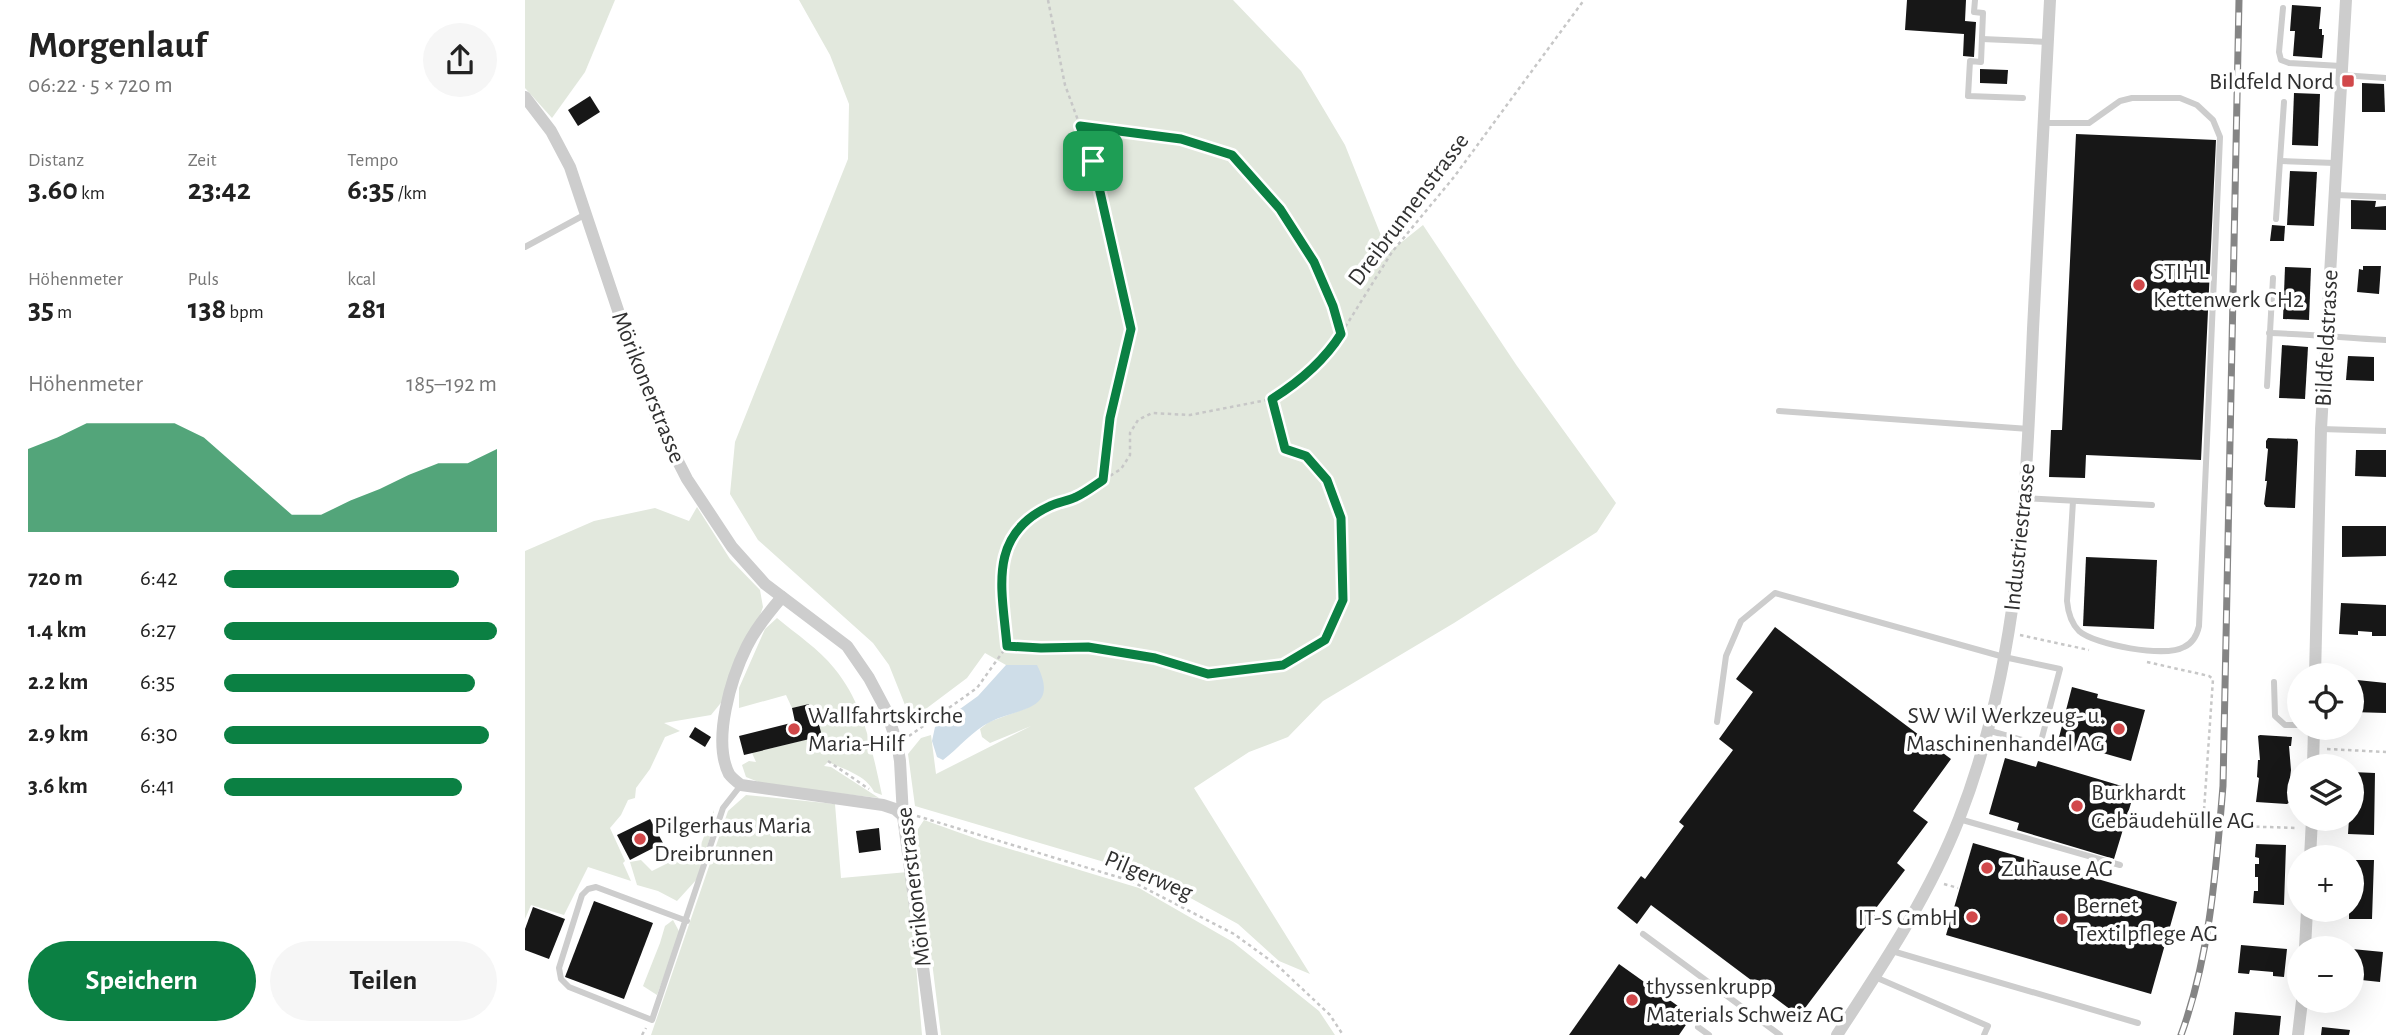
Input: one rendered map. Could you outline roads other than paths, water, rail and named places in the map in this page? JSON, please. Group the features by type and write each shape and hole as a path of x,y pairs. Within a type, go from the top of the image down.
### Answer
{"street":[{"name":"Industriestrasse","path":"1837,1035 1892,951 1931,881 1959,819 1987,730 2010,632 2029,429 2050,0"},
{"name":"Bildfeldstrasse","path":"2315,663 2321,429 2346,0"},
{"name":"Mörikonerstrasse","path":"525,97 561,147 587,213 642,383 687,480 717,526 765,583 848,646 886,710 897,743 903,816 932,1035"},
{"path":"782,597 747,646 731,686 723,723 723,754 730,776 741,785 883,806 895,809 903,816"},
{"path":"2298,1035 2301,1013"}],"lane":[{"path":"1975,0 1974,12 1983,13 1982,39 1980,62 1970,61 1968,96 2023,98"},
{"path":"2283,8 2279,52 2281,60 2386,78"},
{"path":"1982,39 2047,42"},
{"path":"2043,123 2089,122 2120,101 2155,97 2189,101 2213,120 2220,137 2199,626 2190,643 2179,650 2160,652 2097,641 2076,628 2068,608 2073,501"},
{"path":"2276,219 2284,102"},
{"path":"2280,161 2335,163"},
{"path":"2334,195 2386,197"},
{"path":"525,247 587,213"},
{"path":"2267,386 2273,278"},
{"path":"2269,333 2386,340"},
{"path":"1779,411 2029,429"},
{"path":"2321,429 2386,431"},
{"path":"2024,498 2152,505"},
{"path":"1717,722 1726,656 1741,621 1775,593 2004,657 2060,669 2039,745 1987,730"},
{"path":"2274,682 2275,716 2287,725"},
{"path":"687,920 596,887 588,889 582,895 559,968 561,979 569,987 652,1020 687,920 723,808 741,785"},
{"path":"1959,819 2120,865"},
{"path":"1643,934 1780,1035"},
{"path":"1892,951 2139,1023"},
{"path":"1875,977 1988,1026 1984,1035"},
{"path":"1698,1027 1709,1035"}],"railway":[{"path":"2181,1035 2191,1005 2205,943 2223,786 2239,0"}],"place":[{"name":"Bildfeld Nord","path":"2348,81"},
{"name":"STIHL Kettenwerk CH2","path":"2139,285"},
{"name":"Wallfahrtskirche Maria-Hilf","path":"794,729"},
{"name":"SW Wil Werkzeug- u. Maschinenhandel AG","path":"2119,729"},
{"name":"Burkhardt Gebäudehülle AG","path":"2077,806"},
{"name":"Pilgerhaus Maria Dreibrunnen","path":"640,839"},
{"name":"Zuhause AG","path":"1987,868"},
{"name":"IT-S GmbH","path":"1972,917"},
{"name":"Bernet Textilpflege AG","path":"2062,919"},
{"name":"thyssenkrupp Materials Schweiz AG","path":"1632,1000"}]}
